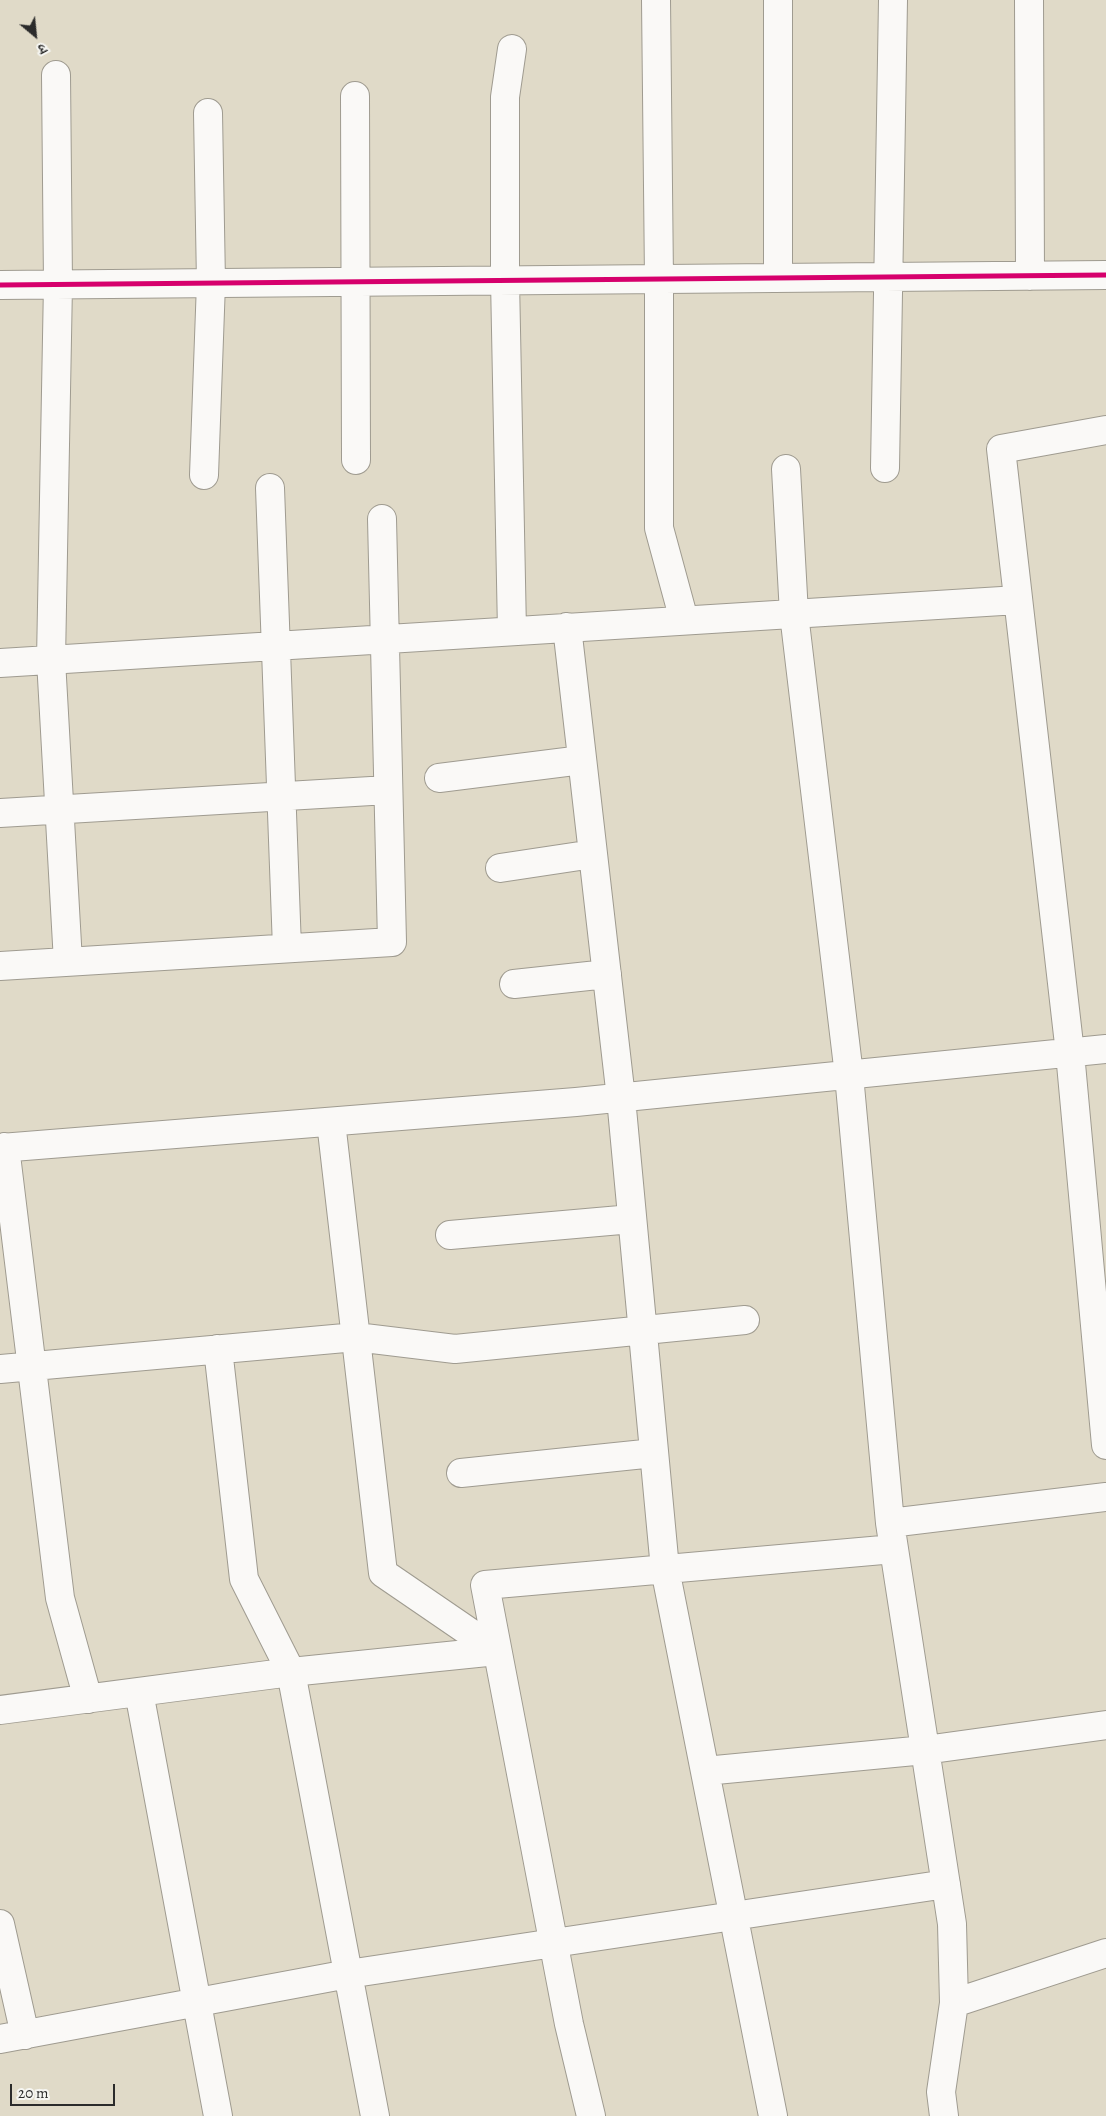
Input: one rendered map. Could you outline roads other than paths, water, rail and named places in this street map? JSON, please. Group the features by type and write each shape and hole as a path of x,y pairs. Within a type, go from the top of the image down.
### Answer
{"street":[{"path":"656,0 659,528 684,620"},
{"path":"778,0 778,278"},
{"path":"886,468 893,0"},
{"path":"1029,0 1030,276"},
{"path":"512,49 505,97 505,280 512,631"},
{"path":"56,75 58,284 52,660 68,962"},
{"path":"355,96 356,460"},
{"path":"204,475 211,283 208,113"},
{"path":"0,284 1106,275"},
{"path":"1106,430 1001,449 1070,1053 1106,1445"},
{"path":"786,469 794,614 849,1075 890,1523 952,1924 954,2004 941,2092 944,2116"},
{"path":"270,488 287,948"},
{"path":"0,966 392,942 382,518"},
{"path":"0,663 1018,600"},
{"path":"567,627 621,1098 665,1569 773,2116"},
{"path":"439,778 582,760"},
{"path":"0,813 388,790"},
{"path":"500,868 593,854"},
{"path":"514,984 607,974"},
{"path":"88,1699 60,1598 32,1366 2,1148 621,1098 1106,1050"},
{"path":"331,1122 383,1573 497,1651"},
{"path":"450,1235 632,1219"},
{"path":"0,1369 356,1337 455,1349 745,1320"},
{"path":"218,1349 244,1579 291,1672 375,2116"},
{"path":"461,1473 654,1453"},
{"path":"890,1523 1106,1497"},
{"path":"592,2116 569,2024 484,1585 894,1550"},
{"path":"0,1710 291,1672 497,1651"},
{"path":"139,1692 218,2116"},
{"path":"705,1771 926,1750 1106,1725"},
{"path":"0,1924 12,2037 348,1974 946,1884"},
{"path":"954,2004 1106,1953"}]}
